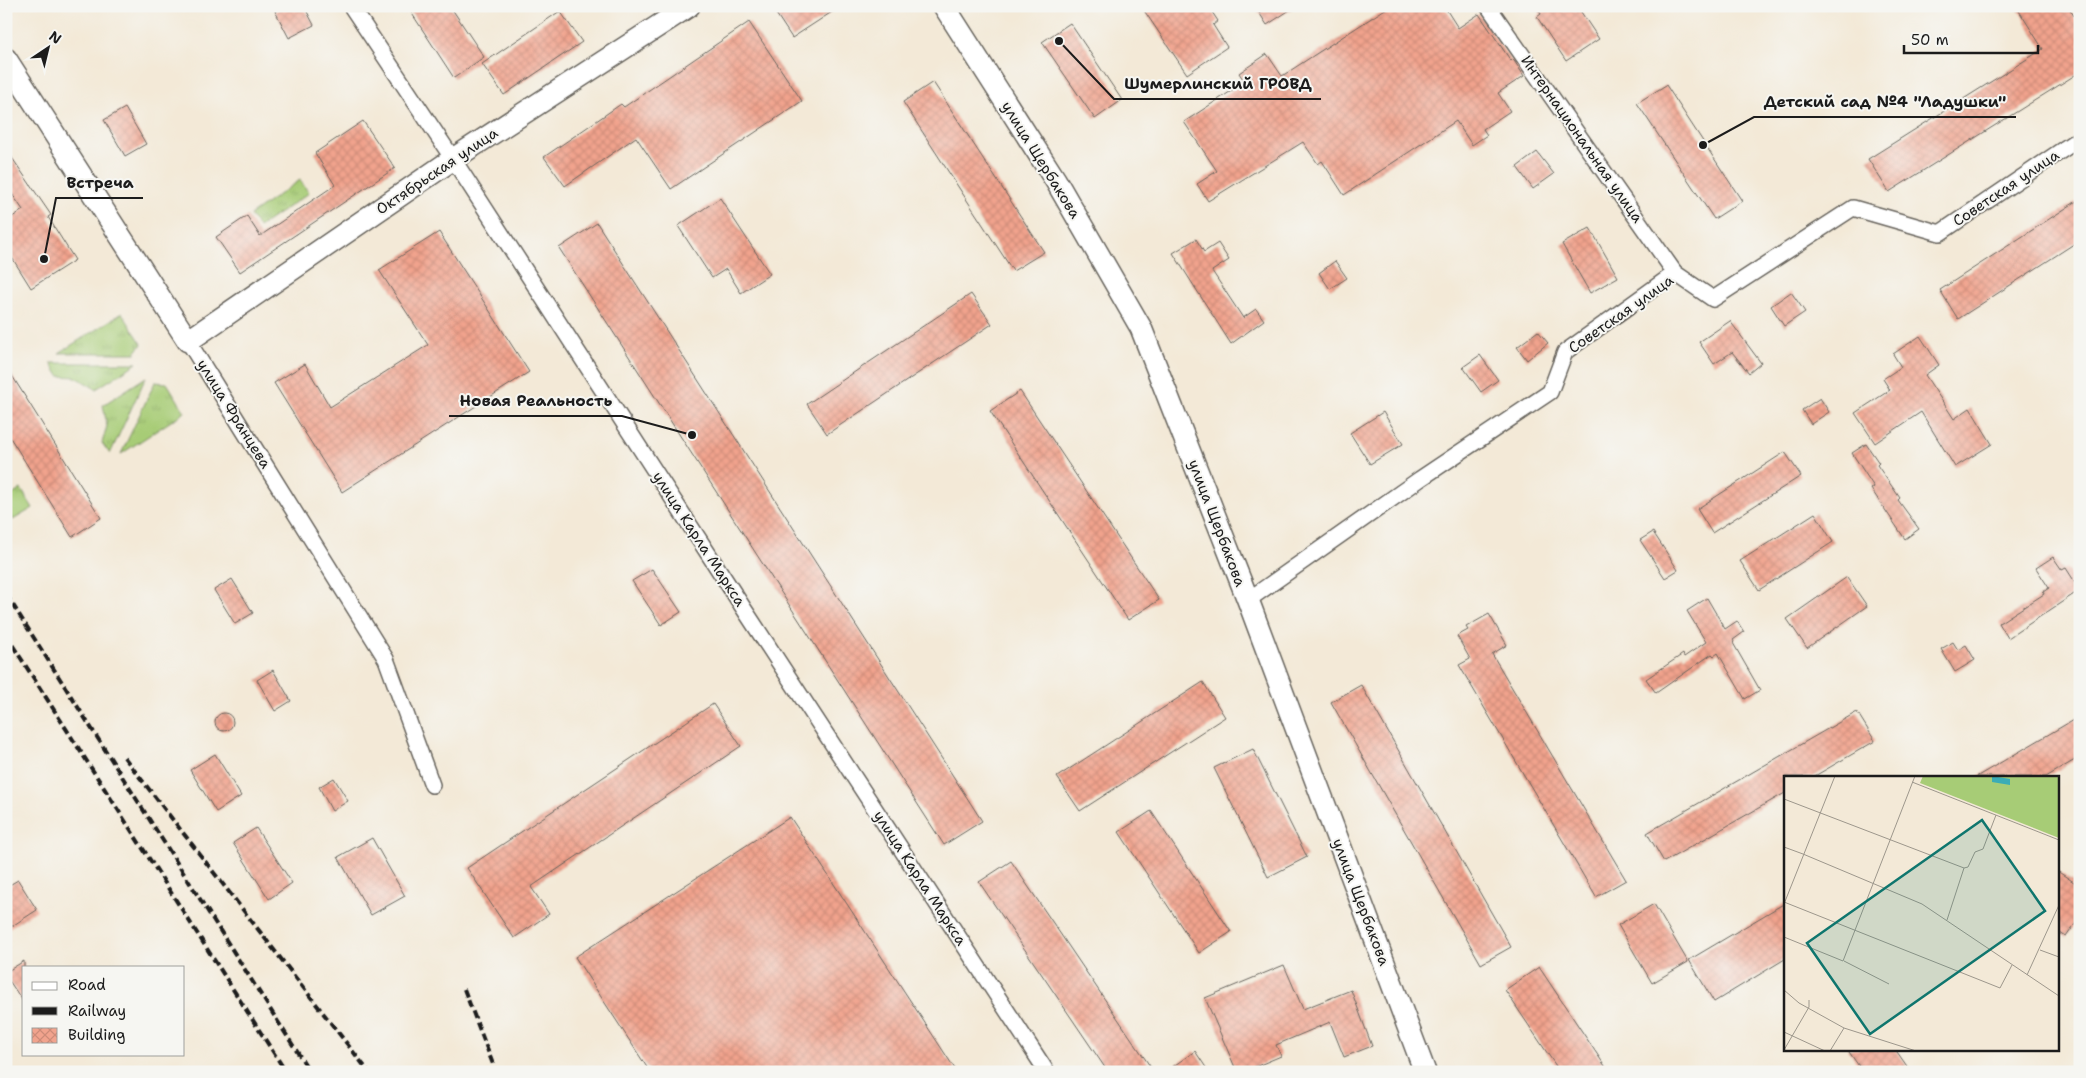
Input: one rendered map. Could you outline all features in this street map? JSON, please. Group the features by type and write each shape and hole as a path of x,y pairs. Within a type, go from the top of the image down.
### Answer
{"main road":[{"name":"Октябрьская улица","path":"188,341 453,159 689,6"},
{"name":"улица Щербакова","path":"944,6 1056,181 1141,328 1248,600 1425,1072"},
{"name":"улица Францева","path":"6,59 188,341"}],"street":[{"name":"улица Карла Маркса","path":"351,6 453,159 1047,1072"},
{"name":"Интернациональная улица","path":"1488,6 1675,273"},
{"name":"Советская улица","path":"1248,600 1420,478 1550,392 1566,352 1675,273 1712,299 1853,208 1940,233 2080,138"},
{"name":"улица Францева","path":"188,341 386,659 432,785"}],"green space":[{"path":"300,180 309,193 259,227 250,215"},
{"path":"122,313 142,344 135,353 59,353"},
{"path":"51,363 137,363 96,389 76,377 59,376"},
{"path":"146,377 110,454 102,443 107,426 103,405"},
{"path":"155,382 167,383 185,412 121,454"},
{"path":"21,489 33,508 13,520 6,510 6,499"}],"building":[{"path":"284,6 304,6 314,25 289,38 275,11"},
{"path":"407,6 450,6 484,57 454,78"},
{"path":"771,6 841,6 792,38"},
{"path":"1141,6 1208,6 1218,21 1213,25 1227,47 1187,74"},
{"path":"1255,6 1296,6 1267,25"},
{"path":"1390,6 1444,6 1458,28 1479,14 1511,61 1513,59 1524,76 1498,93 1510,111 1483,129 1487,135 1472,145 1456,121 1344,195 1322,161 1318,164 1303,142 1208,201 1197,184 1217,171 1184,122 1245,82 1239,73 1267,54 1282,76"},
{"path":"1536,6 1577,6 1599,39 1566,61 1537,17 1541,14"},
{"path":"2016,6 2068,6 2080,26 2080,72 1889,192 1868,159 2043,49"},
{"path":"560,11 582,42 504,95 482,64"},
{"path":"749,22 802,101 671,189 636,137 565,186 544,157 621,104 624,107"},
{"path":"1070,23 1122,100 1095,119 1042,42"},
{"path":"933,82 1044,252 1013,271 903,102"},
{"path":"1666,85 1742,201 1714,219 1637,103"},
{"path":"125,108 146,144 125,156 104,120"},
{"path":"363,121 395,168 240,272 216,237 247,216 260,236 335,185 315,153"},
{"path":"6,149 51,215 48,217 75,260 31,288 6,248 6,221 23,210 6,185"},
{"path":"1537,152 1554,174 1533,189 1517,167"},
{"path":"720,198 770,274 741,293 726,269 712,278 678,226"},
{"path":"2080,199 2080,240 1958,319 1940,290"},
{"path":"597,223 982,821 944,845 559,248"},
{"path":"1590,228 1618,277 1590,293 1562,244"},
{"path":"439,232 529,372 342,492 274,383 305,364 330,407 428,345 379,270"},
{"path":"1196,239 1204,252 1218,243 1229,260 1212,271 1243,318 1256,309 1264,320 1231,344 1173,253"},
{"path":"1335,261 1347,278 1330,289 1319,273"},
{"path":"1791,292 1805,312 1784,326 1771,306"},
{"path":"971,294 992,324 827,434 807,404"},
{"path":"1730,321 1761,363 1749,373 1732,352 1714,364 1699,342"},
{"path":"1538,331 1548,343 1527,360 1517,347"},
{"path":"1920,336 1939,365 1925,375 1954,419 1970,408 1992,444 1955,467 1921,412 1875,443 1855,413 1890,390 1883,379 1901,367 1893,354"},
{"path":"1480,355 1498,380 1481,392 1463,367"},
{"path":"6,366 101,518 72,537 6,431"},
{"path":"1020,391 1159,600 1128,620 990,411"},
{"path":"1820,398 1829,412 1811,424 1802,410"},
{"path":"1383,412 1403,444 1370,464 1350,433"},
{"path":"1866,444 1879,463 1877,465 1900,498 1898,500 1919,529 1905,539 1871,489 1874,487 1852,453"},
{"path":"1785,452 1801,476 1712,533 1697,509"},
{"path":"1815,513 1833,542 1759,590 1740,561"},
{"path":"1653,532 1678,570 1665,578 1640,540"},
{"path":"2053,557 2062,570 2066,568 2080,590 2008,638 1999,623 2044,594 2043,592 2049,588 2036,568"},
{"path":"652,569 681,612 661,625 632,581"},
{"path":"1847,577 1867,606 1807,648 1787,619"},
{"path":"232,579 253,613 235,624 214,590"},
{"path":"1707,598 1725,629 1737,621 1744,632 1733,640 1733,643 1760,690 1745,699 1718,653 1714,656 1712,654 1656,693 1646,679 1683,654 1684,657 1706,642 1687,611"},
{"path":"1489,614 1507,645 1492,654 1626,880 1596,897 1459,665 1470,659 1457,636 1468,630 1466,627"},
{"path":"1953,642 1958,650 1966,645 1975,660 1955,672 1941,649"},
{"path":"273,670 291,701 275,711 257,680"},
{"path":"1203,682 1225,717 1080,811 1057,777"},
{"path":"1361,685 1511,947 1481,964 1331,702"},
{"path":"713,704 741,746 531,887 549,914 514,938 467,868"},
{"path":"1857,712 1875,741 1815,776 1784,776 1784,794 1664,862 1647,833"},
{"path":"220,713 228,713 233,718 231,729 220,731 215,726 215,718"},
{"path":"2080,716 2080,757 2048,776 1978,776"},
{"path":"1253,749 1307,857 1268,877 1214,768"},
{"path":"215,754 241,796 216,812 190,770"},
{"path":"334,778 348,801 332,811 319,787"},
{"path":"1151,811 1231,932 1199,953 1119,832"},
{"path":"790,817 957,1072 650,1072 575,957"},
{"path":"256,828 292,883 269,899 233,843"},
{"path":"372,838 405,896 371,915 338,857"},
{"path":"1011,861 1154,1072 1108,1072 979,882"},
{"path":"2058,872 2080,886 2080,917 2066,937 2058,932"},
{"path":"18,880 37,910 6,930 6,887"},
{"path":"1654,904 1688,962 1652,983 1618,925"},
{"path":"1784,904 1784,960 1714,1002 1689,960"},
{"path":"24,961 24,966 22,966 22,1000 6,976 6,972"},
{"path":"1284,965 1303,1009 1351,990 1372,1046 1344,1057 1330,1022 1276,1045 1281,1056 1243,1072 1237,1072 1205,998"},
{"path":"1539,967 1609,1072 1560,1072 1505,990"},
{"path":"1848,1050 1896,1050 1911,1072 1863,1072"},
{"path":"1195,1051 1209,1072 1165,1072"}],"railway":[{"path":"6,594 310,1072"},
{"path":"6,635 286,1072"},
{"path":"124,757 369,1072"},
{"path":"464,989 496,1072"}],"place":[{"name":"Шумерлинский ГРОВД","path":"1059,41"},
{"name":"Детский сад №4 \"Ладушки\"","path":"1703,145"},
{"name":"Встреча","path":"44,259"},
{"name":"Новая Реальность","path":"692,435"}]}
